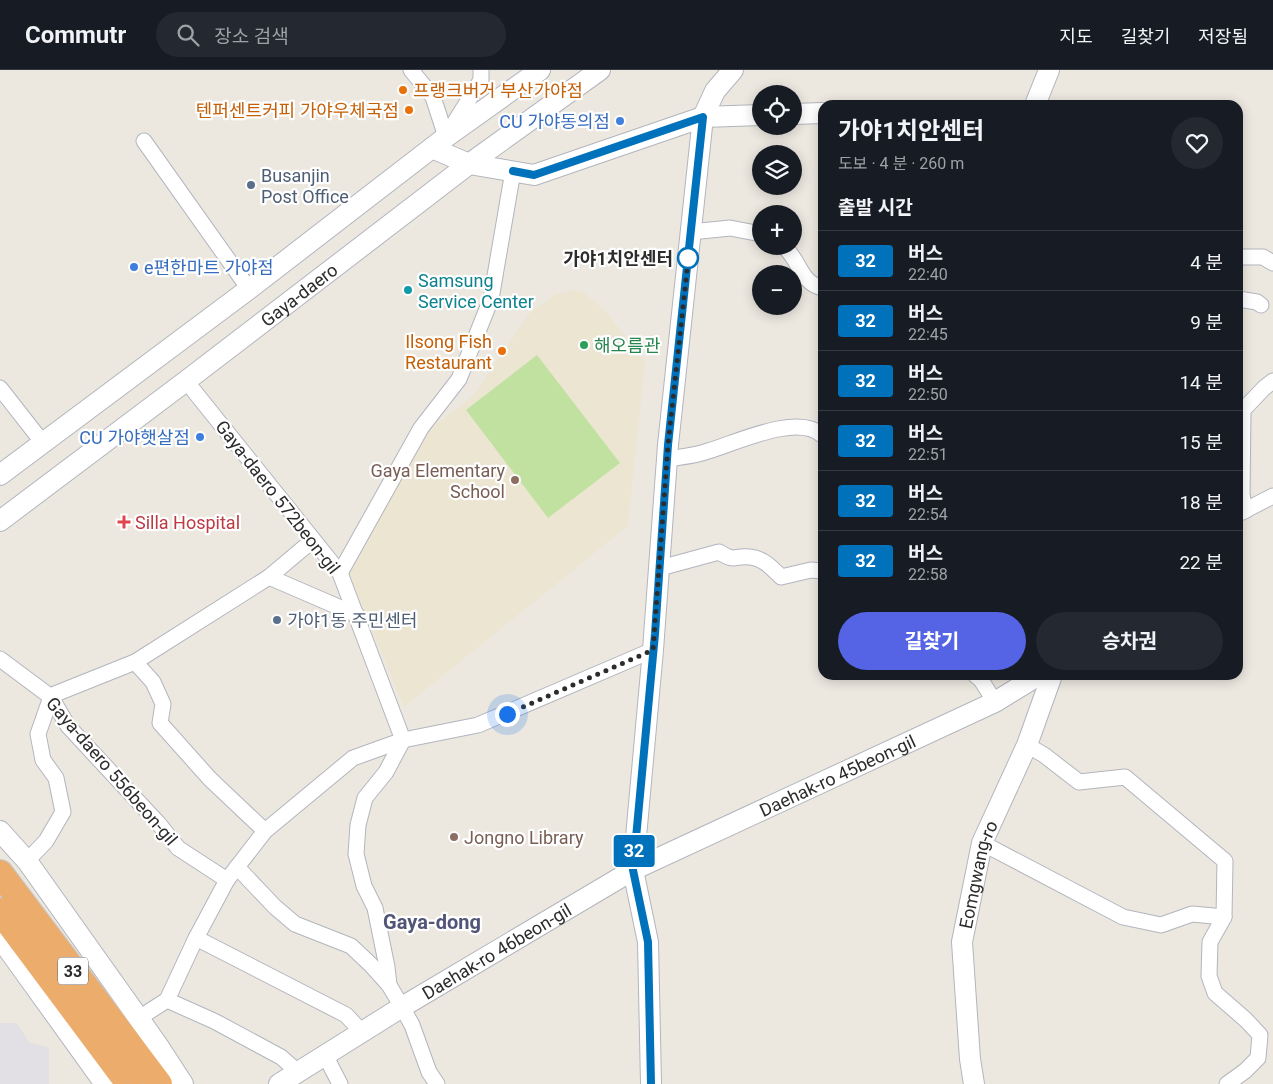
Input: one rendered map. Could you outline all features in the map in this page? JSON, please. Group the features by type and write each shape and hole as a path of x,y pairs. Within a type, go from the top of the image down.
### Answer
{"highway":[{"name":"33","path":"0,873 133,1080"},
{"name":"33","path":"0,911 133,1080"}],"main road":[{"name":"Gaya-daero","path":"0,475 249,289 439,142 540,70"},
{"name":"Gaya-daero","path":"0,521 469,164 600,70"},
{"path":"651,1084 648,942 633,870 660,568 667,459 703,117 715,91 733,70"},
{"path":"1037,100 1049,70"},
{"path":"802,114 818,113"},
{"path":"439,142 469,164 534,175 703,117 752,115"},
{"name":"Daehak-ro 45beon-gil","path":"633,870 994,702 1031,680"},
{"name":"Eomgwang-ro","path":"974,1084 970,1059 962,942 982,843 1027,746 1050,680"},
{"path":"0,831 27,861 139,1018 183,1084"},
{"name":"Daehak-ro 46beon-gil","path":"279,1084 402,1007 633,870"},
{"path":"0,938 133,1080"},
{"path":"157,1044 190,1084"}],"street":[{"path":"411,70 433,97 439,142"},
{"path":"439,142 481,80 481,70"},
{"path":"144,141 249,289"},
{"path":"340,573 421,428 459,379 491,299 513,171"},
{"path":"691,232 730,228 752,232"},
{"path":"792,255 801,272 813,286 818,287"},
{"path":"1243,257 1263,257 1273,263"},
{"path":"1243,300 1257,302 1261,305"},
{"name":"Gaya-daero 572beon-gil","path":"186,381 340,573 403,740"},
{"path":"1243,410 1273,381"},
{"path":"0,388 43,443"},
{"path":"667,459 707,452 771,430 801,427 818,431"},
{"path":"1243,511 1273,496"},
{"path":"27,861 46,841 63,812 56,778 43,760 38,734 51,698 55,694 135,662 269,577 313,540"},
{"path":"660,568 719,552 730,559 750,557 767,563 781,577 812,570 818,571"},
{"path":"269,577 357,615"},
{"path":"139,1018 167,1000 196,938 227,880 265,830 353,758 403,740 478,725 653,650"},
{"name":"Gaya-daero 556beon-gil","path":"0,659 51,698 68,726 159,824 178,848 227,880"},
{"path":"135,662 153,682 163,704 160,723 210,779 265,830"},
{"path":"981,680 994,702"},
{"path":"389,985 375,908 364,886 356,854 358,825 365,798 386,772 403,740"},
{"path":"1027,746 1044,755 1079,782 1125,777 1225,861 1224,917 1210,942 1209,976 1215,993 1260,1035 1258,1058 1245,1071 1227,1084"},
{"path":"982,843 1123,917 1161,925 1192,914 1224,917"},
{"path":"237,867 275,907 295,924 351,946 371,965 389,985 412,1025 428,1072 437,1084"},
{"path":"196,938 346,1015 362,1032"},
{"path":"167,1000 214,1021 281,1057 298,1072"},
{"path":"325,1055 340,1084"}],"shaded area":[{"name":"Gaya Elementary School","path":"574,290 583,292 605,310 645,362 628,526 404,707 346,567 424,433 472,397 529,314 554,295"},
{"path":"0,1023 17,1023 29,1042 49,1048 49,1084 0,1084"}],"green space":[{"path":"537,355 620,463 548,518 466,410"}],"bus line":[{"name":"32","path":"513,171 534,175 703,117 668,445 655,634 633,870 648,942 651,1084"}],"place":[{"name":"프랭크버거 부산가야점","path":"403,90"},
{"name":"텐퍼센트커피 가야우체국점","path":"409,110"},
{"name":"CU 가야동의점","path":"620,121"},
{"name":"Busanjin Post Office","path":"251,185"},
{"name":"가야1치안센터","path":"688,258"},
{"name":"e편한마트 가야점","path":"134,267"},
{"name":"Samsung Service Center","path":"408,290"},
{"name":"해오름관","path":"584,345"},
{"name":"Ilsong Fish Restaurant","path":"502,351"},
{"name":"CU 가야햇살점","path":"200,437"},
{"name":"Gaya Elementary School","path":"515,480"},
{"name":"Silla Hospital","path":"124,522"},
{"name":"가야1동 주민센터","path":"277,620"},
{"name":"Jongno Library","path":"454,837"}],"district":[{"name":"Gaya-dong","path":"432,922"}],"route":[{"path":"507,714 653,650 668,445 689,252 688,258"}]}
